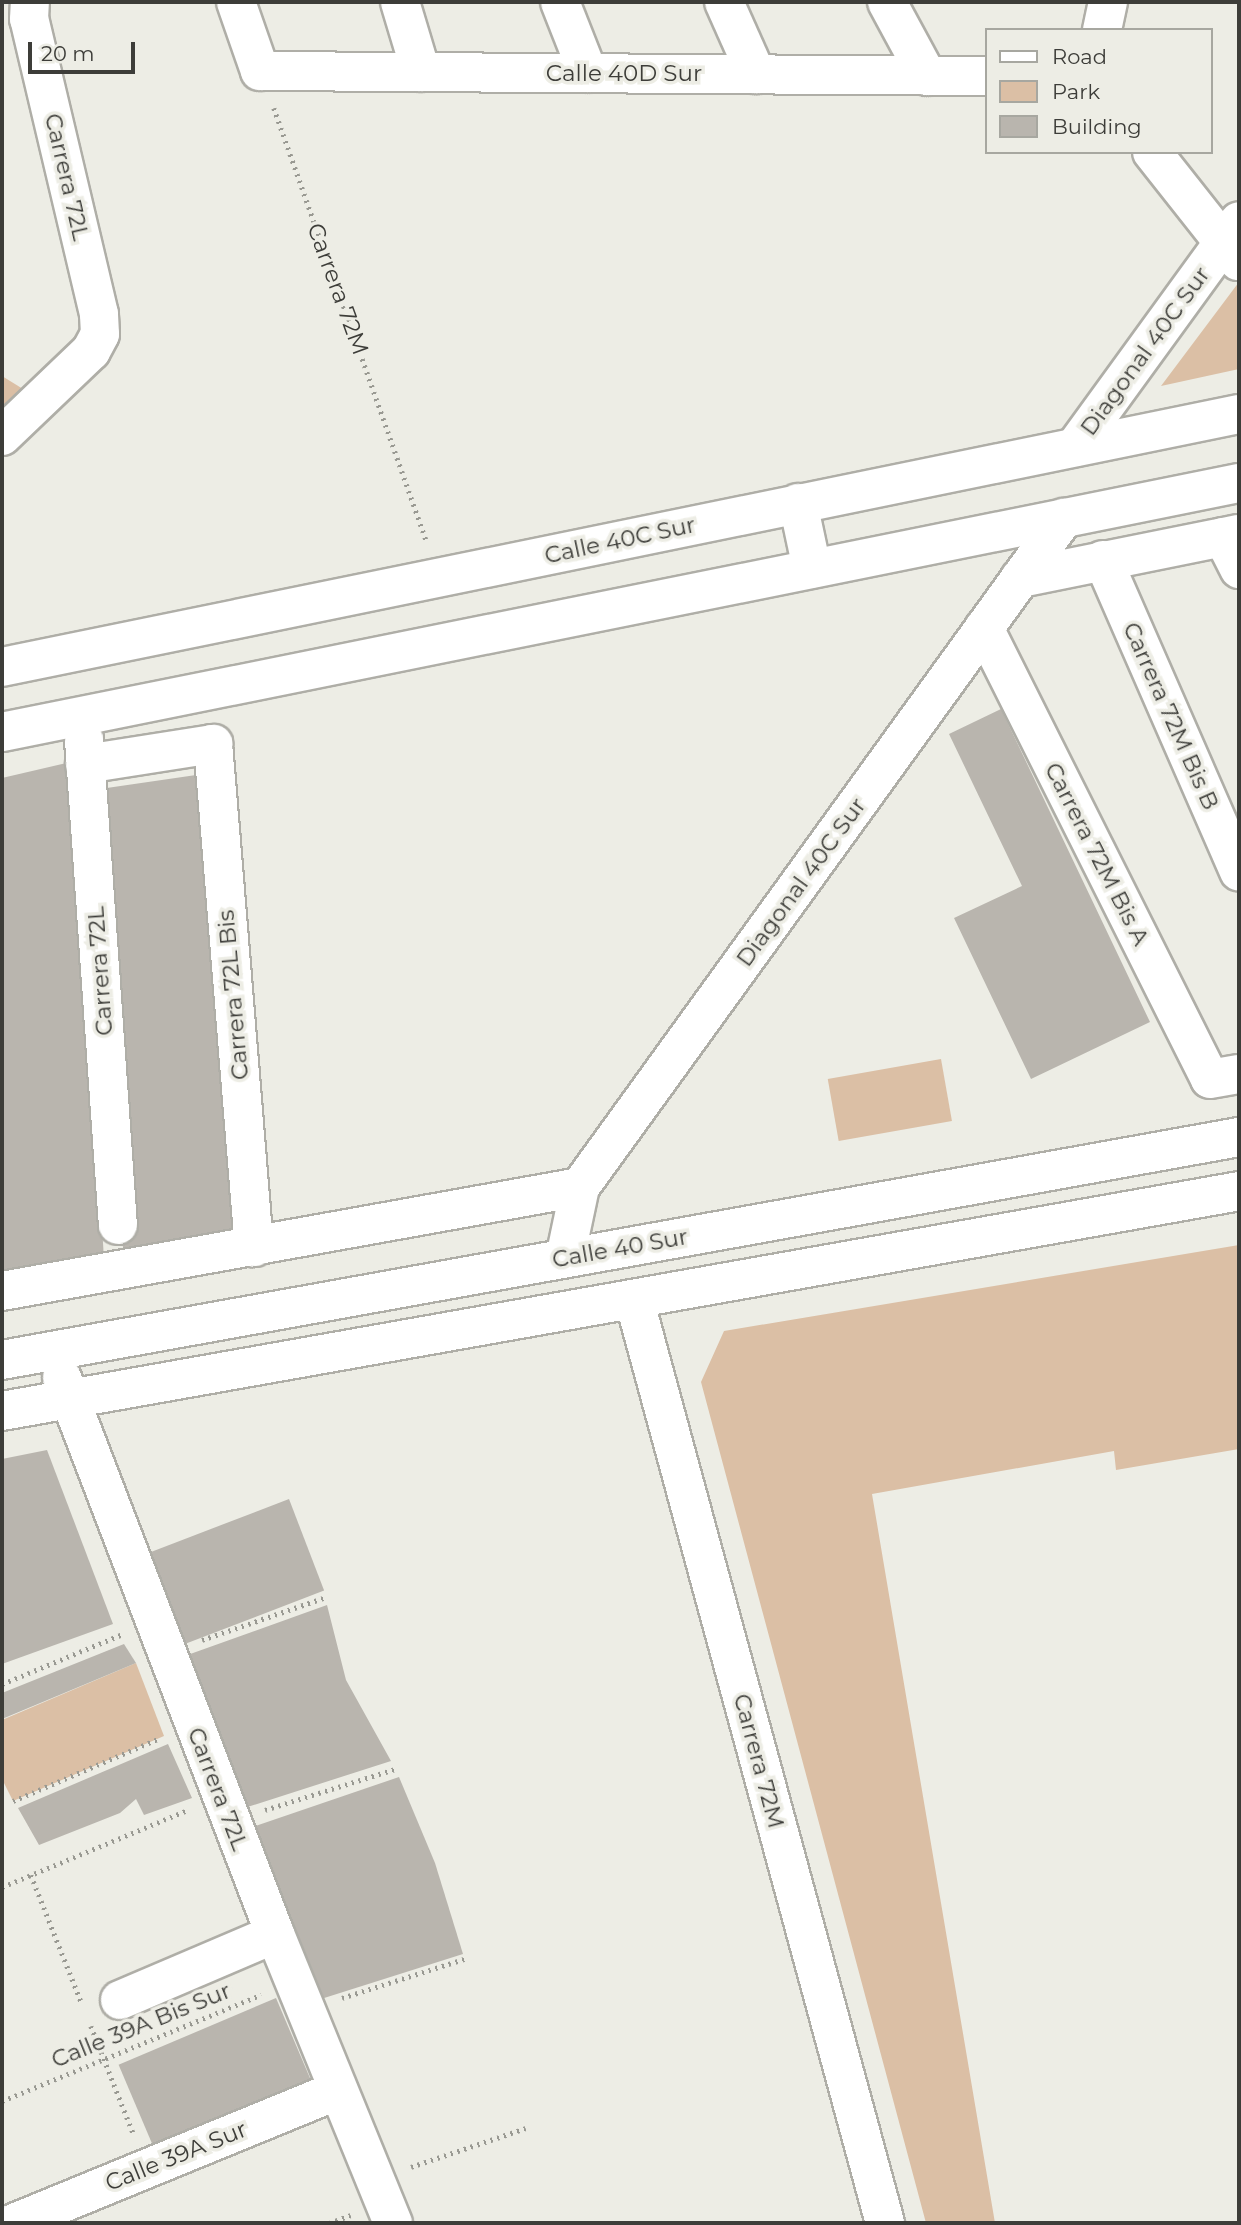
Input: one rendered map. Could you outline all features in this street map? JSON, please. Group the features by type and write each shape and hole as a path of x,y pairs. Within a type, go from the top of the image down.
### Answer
{"street":[{"name":"Carrera 72L","path":"2,436 91,351 100,334 99,314 29,19 30,2"},
{"path":"236,2 260,71"},
{"path":"400,2 421,72"},
{"path":"560,2 588,73"},
{"path":"724,2 756,74"},
{"path":"887,2 927,76"},
{"path":"1102,28 1108,2"},
{"name":"Calle 40D Sur","path":"260,71 986,76"},
{"path":"1154,154 1234,242"},
{"name":"Diagonal 40C Sur","path":"1075,447 1234,242"},
{"name":"Calle 40C Sur","path":"2,667 1239,414"},
{"path":"2,732 1239,483"},
{"path":"798,503 812,569"},
{"name":"Diagonal 40C Sur","path":"565,1258 580,1187 1064,518"},
{"path":"1020,578 1103,560 1234,546"},
{"name":"Carrera 72M Bis B","path":"1103,560 1239,872"},
{"name":"Carrera 72M Bis A","path":"984,628 1224,1077"},
{"name":"Carrera 72L","path":"82,717 118,1225"},
{"name":"Carrera 72L Bis","path":"85,764 213,744 254,1247"},
{"name":"Calle 40 Sur","path":"2,1360 1239,1137"},
{"path":"2,1291 580,1187"},
{"path":"2,1411 1239,1191"},
{"name":"Carrera 72M","path":"634,1299 885,2223"},
{"name":"Carrera 72L","path":"51,1351 275,1934 377,2178 393,2223"},
{"path":"120,2000 275,1934"},
{"name":"Calle 39A Sur","path":"13,2223 338,2090"}],"path":[{"name":"Carrera 72M","path":"260,71 439,577"},
{"path":"2,1684 159,1637 326,1597"},
{"path":"13,1801 193,1724"},
{"path":"2,1887 227,1809 395,1769"},
{"name":"Calle 39A Bis Sur","path":"2,2101 299,1993 325,2003 467,1958"},
{"path":"377,2178 526,2128"}],"green space":[{"path":"1239,282 1239,369 1161,386"},
{"path":"2,376 23,389 2,406"},
{"path":"941,1059 952,1121 839,1141 828,1079"},
{"path":"1239,1245 1239,1449 1116,1470 1114,1451 872,1494 995,2223 926,2223 701,1382 724,1331"},
{"path":"136,1663 164,1736 13,1801 2,1779 2,1720"}],"building":[{"path":"1001,709 1150,1022 1031,1079 954,918 1022,886 949,734"},
{"path":"75,761 104,1260 2,1277 2,778"},
{"path":"203,774 242,1239 127,1259 118,1231 93,790"},
{"path":"47,1450 113,1624 2,1664 2,1459"},
{"path":"289,1499 324,1590 182,1645 147,1553"},
{"path":"327,1605 346,1680 391,1761 235,1811 179,1658"},
{"path":"124,1644 136,1663 2,1719 2,1693"},
{"path":"168,1744 192,1798 144,1815 136,1799 120,1813 39,1845 18,1808"},
{"path":"399,1777 435,1863 463,1954 321,1999 244,1830"},
{"path":"276,1998 315,2091 158,2158 119,2065"}]}
